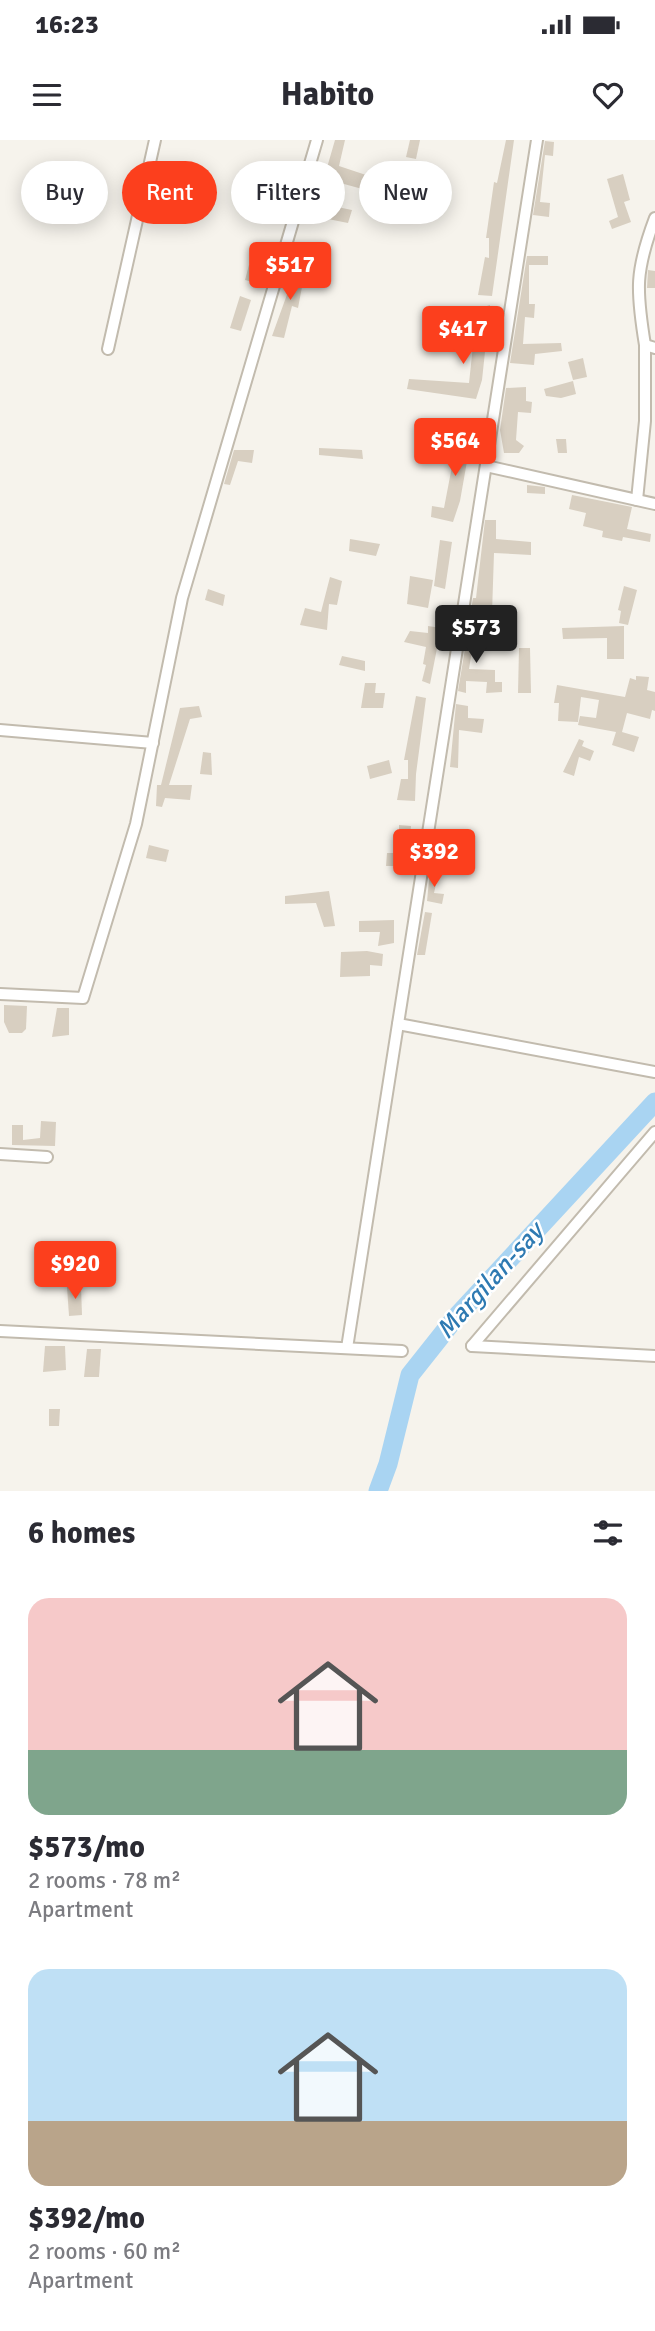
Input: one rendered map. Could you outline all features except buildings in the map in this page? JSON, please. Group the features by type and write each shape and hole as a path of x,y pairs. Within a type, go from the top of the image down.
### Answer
{"street":[{"path":"108,349 155,140"},
{"path":"0,993 83,998 136,824 182,598 317,140"},
{"path":"347,1348 537,140"},
{"path":"637,500 650,346 636,294 642,251 655,218"},
{"path":"486,466 655,504"},
{"path":"0,730 153,743"},
{"path":"398,1024 655,1072"},
{"path":"655,1132 472,1346 655,1356"},
{"path":"0,1154 47,1157"},
{"path":"0,1331 402,1351"}],"waterway":[{"name":"Margilan-say","path":"378,1491 388,1464 410,1375 456,1317 655,1102"}]}
